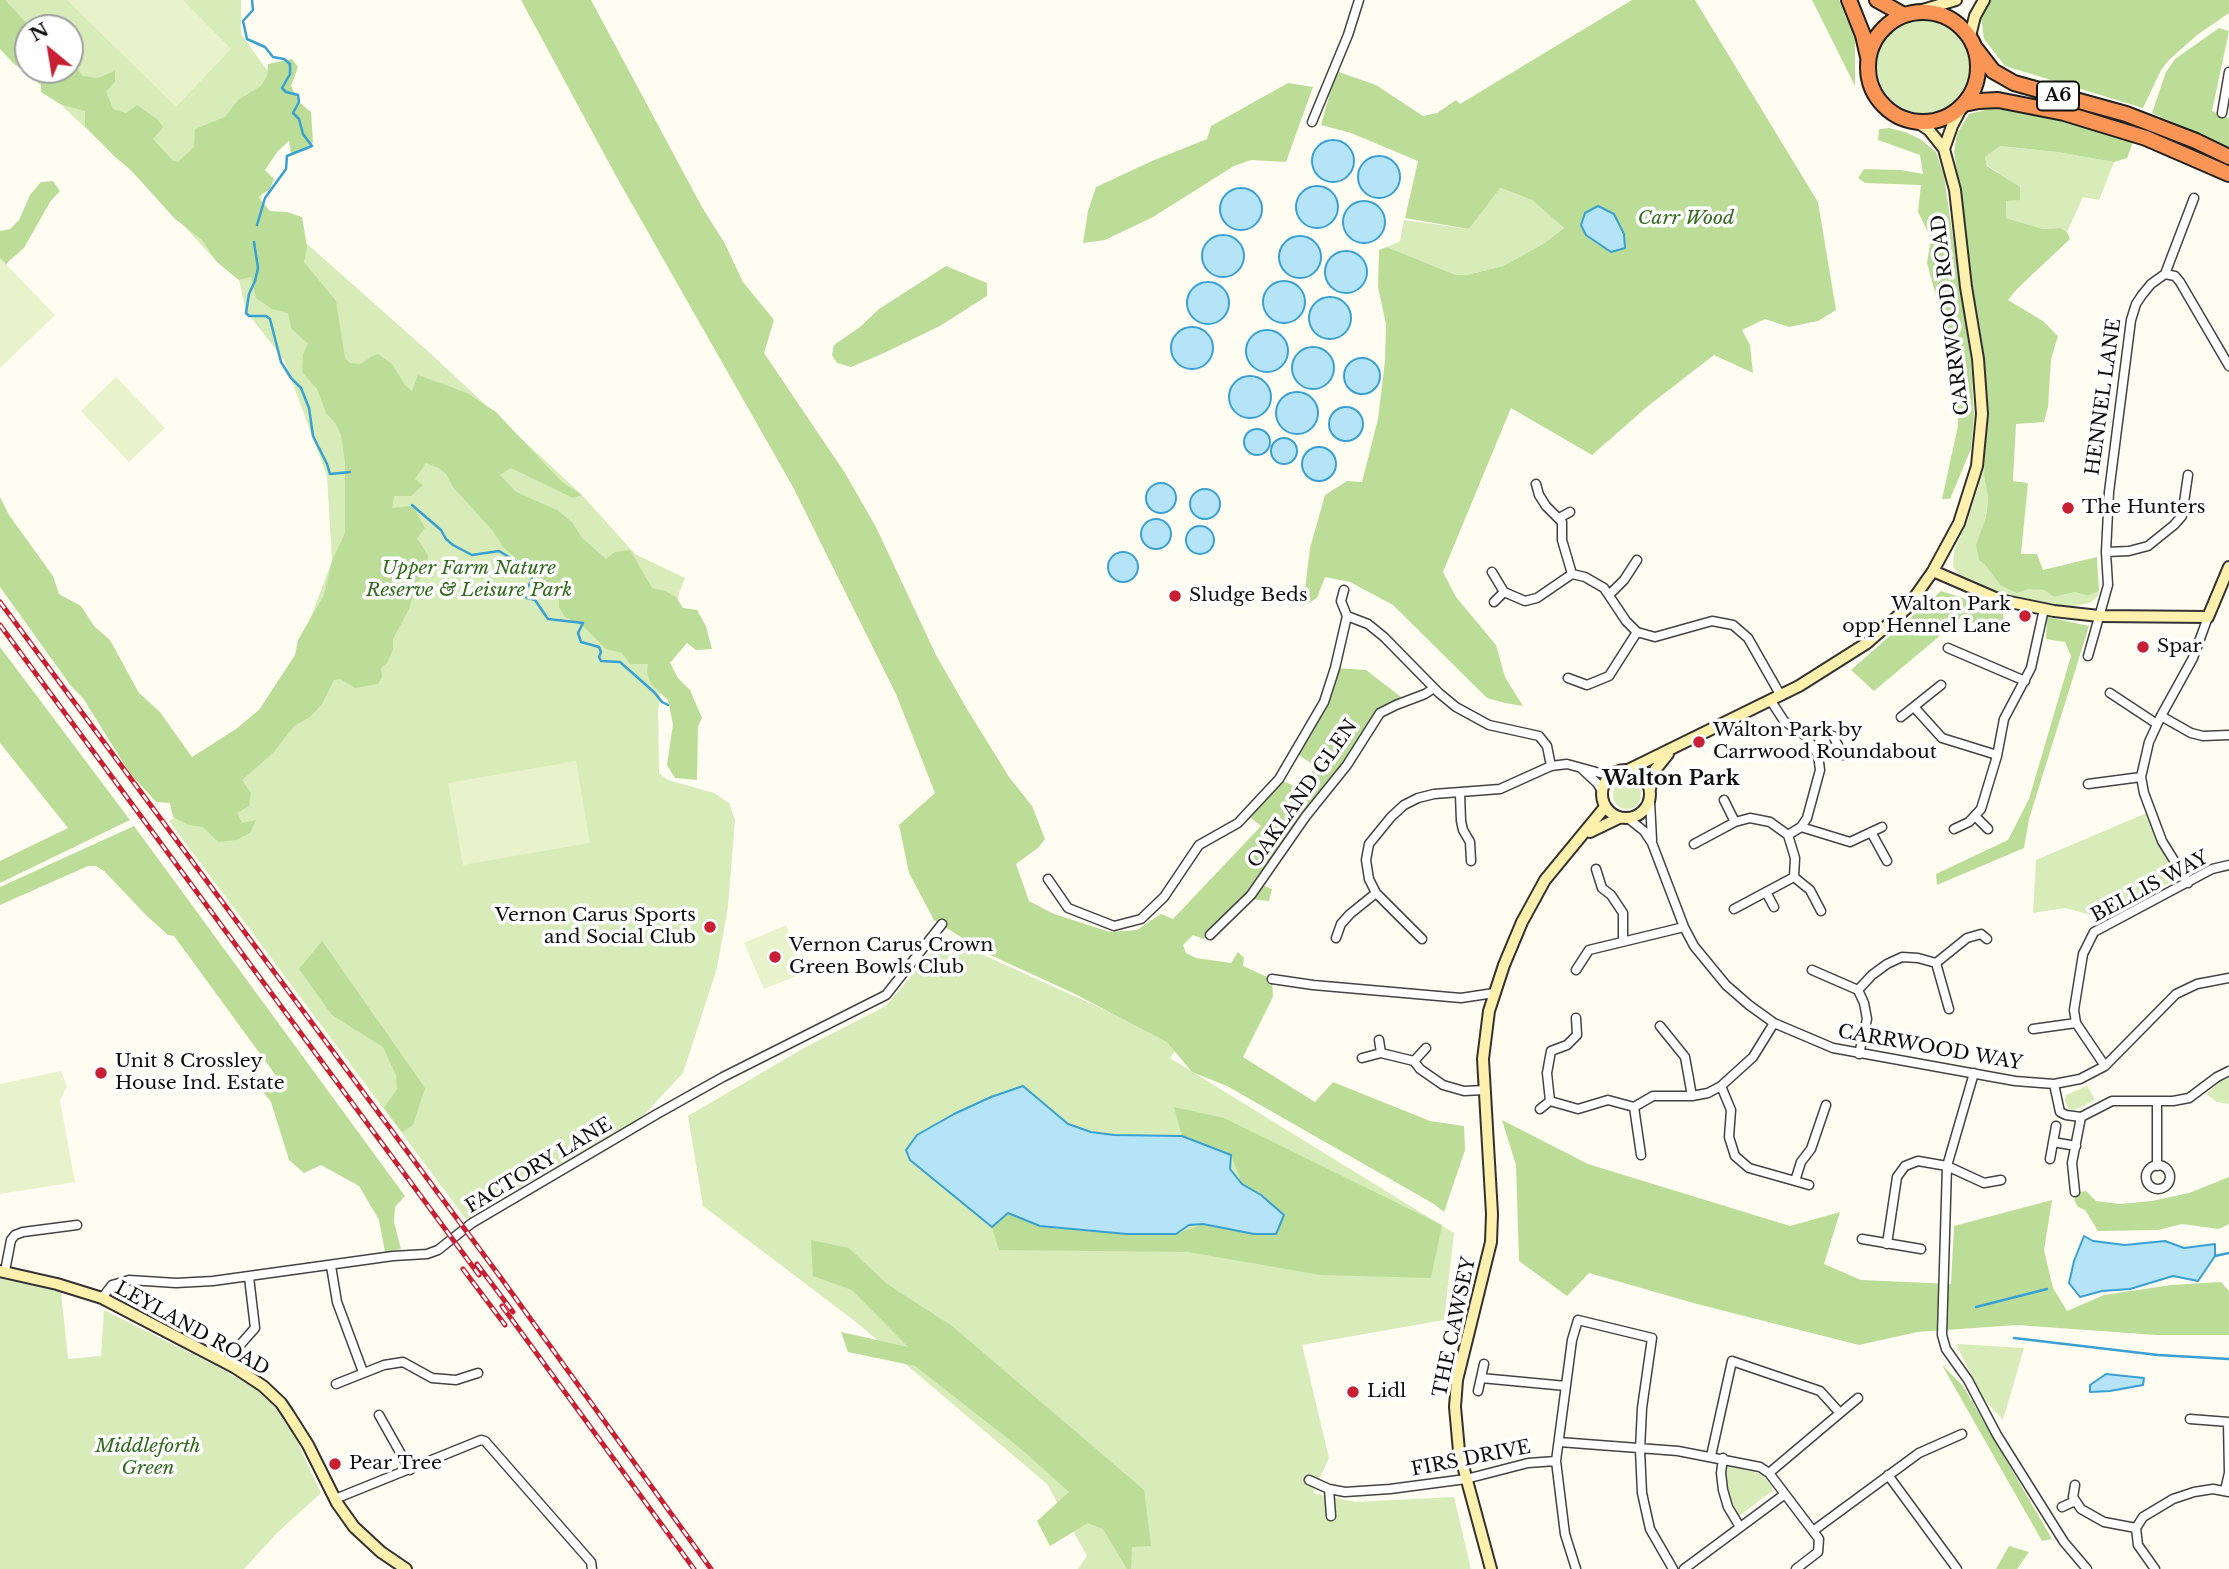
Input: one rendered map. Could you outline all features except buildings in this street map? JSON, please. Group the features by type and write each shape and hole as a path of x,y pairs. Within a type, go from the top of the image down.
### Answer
{"highway":[{"path":"1849,0 1863,35 1868,73 1879,100 1889,111 1917,122"},
{"path":"1877,0 1904,15"},
{"name":"A6","path":"1868,58 1880,32 1891,22 1919,11 1934,12 1960,25 1993,71 2014,83 2126,114 2229,157"},
{"path":"1963,106 1973,91 1978,76 1973,42"},
{"name":"A6","path":"1917,122 1949,116 1963,106 1979,101 1998,100 2064,113 2146,138 2229,174"}],"street":[{"path":"1312,122 1348,35 1359,0"},
{"path":"1919,11 1956,0"},
{"path":"1973,42 1976,16 1984,0"},
{"path":"2222,113 2229,72"},
{"path":"1944,149 1963,106"},
{"name":"CARRWOOD ROAD","path":"1628,770 1823,673 1885,629 1907,608 1933,571 1959,523 1977,466 1982,414 1978,359 1962,261 1955,190 1944,149 1929,130 1917,122"},
{"name":"HENNEL LANE","path":"2088,656 2108,585 2106,552 2109,492 2131,320 2136,304 2151,284 2165,274 2194,198"},
{"path":"2165,274 2175,276 2180,282 2228,363"},
{"path":"2106,552 2129,551 2148,546 2174,525 2182,516 2188,475"},
{"path":"1536,484 1546,506 1559,518 1572,575"},
{"path":"1559,518 1570,512"},
{"path":"1609,594 1625,580 1637,560"},
{"path":"2188,883 2162,841 2144,793 2141,777 2149,742 2193,658 2229,567"},
{"path":"1933,571 2000,600 2044,609 2099,616 2208,617"},
{"path":"1492,572 1504,592 1525,601 1572,575 1597,582 1637,632 1656,637 1712,621 1733,625 1748,638 1784,721 1806,736 1818,755 1821,770 1807,818 1801,827 1788,835"},
{"name":"OAKLAND GLEN","path":"1048,879 1068,908 1114,926 1141,919 1164,897 1199,845 1238,822 1279,779 1324,702 1335,668 1346,617 1341,601 1344,590"},
{"path":"1494,602 1504,592"},
{"path":"1954,828 1976,817 1981,809 1997,755 2004,719 2025,681 2038,642 2044,609"},
{"path":"1346,617 1368,624 1384,637 1456,707 1489,725 1539,737 1547,746 1551,766"},
{"path":"1567,678 1587,685 1609,676 1637,632"},
{"path":"1948,648 2025,681"},
{"path":"1901,717 1941,685"},
{"name":"OAKLAND GLEN","path":"1210,935 1251,895 1306,816 1348,765 1380,713 1434,688"},
{"path":"2110,693 2159,720 2191,733 2203,736 2229,735"},
{"path":"1914,707 1942,738 1997,755"},
{"path":"1833,736 1843,755"},
{"path":"1818,755 1838,745"},
{"name":"CARRWOOD ROAD","path":"1650,789 1655,770 1675,748"},
{"path":"1422,939 1376,893 1369,879 1366,860 1369,844 1397,811 1418,798 1434,794 1500,789 1551,766 1567,764 1611,776"},
{"path":"1580,767 1597,783 1602,791 1605,807 1624,818"},
{"path":"1574,844 1593,829 1644,811 1650,801 1650,789 1643,776 1628,770 1611,776 1602,791"},
{"path":"2088,784 2141,777"},
{"path":"1460,793 1461,821 1470,842 1471,861"},
{"path":"1724,800 1735,822"},
{"name":"CARRWOOD WAY","path":"1650,801 1652,843"},
{"path":"1362,1058 1381,1053 1414,1061 1420,1069 1443,1085 1464,1091 1483,1090 1483,1059 1489,1011 1522,922 1545,880 1605,807"},
{"path":"1976,817 1988,829"},
{"name":"CARRWOOD WAY","path":"1624,818 1644,831 1652,843 1694,946 1726,985 1774,1023 1833,1048 2015,1081 2053,1084 2080,1079 2105,1066 2176,994 2197,984 2229,978"},
{"path":"1694,844 1735,822 1750,818 1770,821 1788,835 1795,858 1794,877"},
{"path":"1801,827 1850,842 1882,827"},
{"path":"1871,832 1887,861"},
{"name":"BELLIS WAY","path":"2076,1023 2074,1010 2083,954 2094,932 2212,869 2229,865"},
{"path":"1596,870 1602,888 1611,895 1623,913 1623,942"},
{"path":"1734,909 1794,877"},
{"path":"1794,877 1810,890 1821,911"},
{"path":"1766,892 1774,907"},
{"path":"1336,938 1341,924 1376,893"},
{"name":"FACTORY LANE","path":"102,1298 112,1285 130,1280 176,1283 248,1278 393,1256 427,1254 438,1250 472,1223 657,1114 723,1077 886,995 942,923"},
{"path":"1576,970 1589,950 1684,926"},
{"path":"1936,963 1967,938 1981,934 1987,939"},
{"path":"1858,990 1887,964 1902,957 1936,963"},
{"path":"1936,963 1949,1009"},
{"path":"1812,970 1858,990 1867,1019 1859,1054"},
{"path":"1272,979 1461,998 1494,993"},
{"path":"1550,1101 1548,1073 1551,1051 1567,1045 1577,1035 1576,1018"},
{"path":"1550,1101 1578,1109 1608,1100 1634,1107 1653,1096 1692,1096 1721,1086 1753,1057 1774,1023"},
{"path":"2033,1029 2076,1023 2105,1066"},
{"path":"1660,1026 1685,1057 1692,1096"},
{"path":"1379,1040 1381,1053"},
{"path":"1414,1061 1426,1048"},
{"path":"2053,1084 2060,1112 2081,1117 2112,1101 2189,1098 2229,1071"},
{"path":"1973,1073 1947,1166 1942,1335 1946,1349 1968,1380 1997,1435 2064,1542 2087,1569"},
{"path":"1721,1086 1731,1110 1729,1137 1735,1156 1749,1168 1809,1185"},
{"name":"THE CAWSEY","path":"1483,1090 1492,1242 1457,1380 1455,1407 1456,1436 1492,1569"},
{"path":"1540,1109 1550,1101"},
{"path":"2157,1101 2157,1166"},
{"path":"1796,1181 1801,1161 1811,1149 1826,1105"},
{"path":"1634,1107 1641,1155"},
{"path":"2075,1192 2072,1163 2081,1117"},
{"path":"2050,1159 2056,1125"},
{"path":"2053,1142 2076,1146"},
{"path":"1887,1244 1897,1177 1905,1166 1918,1161 1947,1166 1984,1183 2001,1181"},
{"path":"3,1271 11,1240 15,1235 23,1231 77,1225"},
{"path":"1862,1239 1921,1249"},
{"path":"331,1266 337,1303 363,1372"},
{"name":"LEYLAND ROAD","path":"3,1271 102,1298 233,1367 263,1386 289,1415 335,1499 354,1527 398,1567"},
{"path":"240,1345 255,1328 248,1278"},
{"path":"1576,1569 1566,1534 1556,1461 1572,1340 1578,1320 1652,1338 1642,1408 1642,1493 1645,1515 1656,1544 1672,1569"},
{"path":"337,1384 384,1364 403,1362 432,1378 456,1380 478,1373"},
{"path":"1711,1456 1732,1362 1820,1391 1840,1413"},
{"path":"1478,1391 1484,1364"},
{"path":"1481,1378 1566,1386"},
{"path":"1769,1473 1858,1398"},
{"path":"379,1415 410,1470"},
{"path":"2155,1569 2138,1545 2136,1528 2143,1517 2173,1499 2194,1492 2227,1491 2229,1422 2190,1419"},
{"path":"1813,1531 1926,1449 1962,1434"},
{"path":"335,1499 474,1443 485,1441 591,1562 592,1569"},
{"path":"1559,1442 1711,1456 1760,1467 1769,1473 1819,1539 1820,1549 1796,1569"},
{"path":"1723,1458 1723,1490 1728,1507 1740,1527"},
{"name":"FIRS DRIVE","path":"1309,1480 1329,1489 1345,1492 1368,1491 1466,1479 1506,1467 1556,1461"},
{"path":"1888,1475 1957,1569"},
{"path":"2074,1501 2075,1485"},
{"path":"1329,1489 1331,1516"},
{"path":"1684,1569 1784,1494"},
{"path":"2074,1501 2092,1517 2125,1528 2136,1528"},
{"path":"2062,1507 2074,1501"}],"green space":[{"name":"Upper Farm Nature Reserve & Leisure Park","path":"0,0 241,0 241,34 296,110 264,170 261,203 431,354 582,495 635,554 685,578 679,593 658,710 659,773 668,780 714,793 729,803 735,820 728,907 717,968 683,1073 642,1117 466,1219 169,821 255,766 332,561 327,476 284,360 246,311 239,280 217,262 152,191 39,84 84,84 84,14 14,14 14,60 0,47"},
{"path":"0,0 5,0 18,14 14,14 14,64 0,49"},
{"path":"67,0 183,0 231,49 176,107"},
{"path":"521,0 591,0 703,209 724,242 743,282 774,320 764,353 845,473 876,527 936,655 1009,777 1032,806 1045,839 1038,848 1016,864 1029,901 1054,914 1110,932 1137,930 1161,914 1173,919 1261,826 1246,814 1279,779 1298,788 1316,767 1295,752 1324,702 1335,668 1366,670 1401,697 1380,713 1260,884 1272,889 1269,901 1251,899 1210,935 1203,939 1193,935 1183,945 1186,953 1196,958 1231,963 1238,952 1244,958 1243,966 1272,979 1273,997 1243,1057 1315,1102 1333,1082 1430,1121 1464,1126 1465,1150 1444,1212 1227,1086 1192,1072 1167,1042 1075,994 986,953 934,920 909,873 899,825 935,793 896,694 793,487 616,176"},
{"name":"Carr Wood","path":"1632,0 1695,0 1818,202 1836,310 1818,321 1789,327 1765,319 1742,330 1750,345 1753,373 1714,355 1648,406 1592,455 1511,408 1443,572 1456,597 1496,645 1505,677 1523,706 1505,703 1487,698 1393,605 1350,582 1325,577 1317,598 1303,606 1310,548 1325,495 1347,481 1362,482 1378,419 1385,361 1386,324 1378,287 1379,250 1387,247 1456,275 1467,275 1503,266 1543,244 1564,228 1532,200 1500,188 1469,229 1405,218 1418,161 1351,133 1321,125 1336,71 1376,85 1423,116 1437,113 1456,100 1460,104"},
{"path":"1812,0 1839,0 1855,38 1855,86"},
{"path":"1991,0 2229,0 2229,13 2197,35 2169,60 2161,70 2143,108 2005,66 1984,39 1981,17"},
{"path":"1924,19 1942,23 1957,33 1967,48 1971,66 1967,84 1957,99 1942,109 1924,113 1906,109 1891,99 1881,84 1877,66 1881,48 1891,33 1906,23"},
{"path":"2219,28 2229,31 2212,111 2229,118 2229,147 2152,113 2166,72 2175,59"},
{"path":"292,59 298,67 291,86 300,103 311,112 313,142 305,150 291,154 289,141 278,151 265,170 274,179 270,189 258,197 270,211 287,212 302,217 307,246 304,262 336,301 345,358 350,363 361,364 378,354 393,365 404,384 412,391 418,375 467,393 496,412 562,482 582,495 573,498 511,468 500,475 516,492 557,510 572,522 582,538 606,559 615,552 630,550 652,588 676,597 683,608 697,610 706,626 712,649 696,650 687,643 670,663 678,678 690,690 702,718 698,726 697,780 675,778 667,765 673,724 668,700 651,684 647,674 648,664 630,664 622,653 606,649 584,627 565,617 559,607 559,596 503,547 493,531 453,487 446,474 426,463 415,479 423,485 411,496 394,496 392,508 413,506 425,528 417,538 428,555 426,573 416,583 409,609 393,639 393,649 387,663 381,668 382,677 378,684 355,688 340,679 334,680 322,704 310,717 294,726 273,753 242,780 251,793 249,806 237,813 242,823 256,820 250,833 236,840 218,842 203,827 189,825 173,817 170,803 156,802 129,772 83,698 71,686 0,587 0,497 9,515 53,576 59,594 81,606 94,626 110,640 139,693 160,712 192,757 236,729 259,710 295,655 298,640 324,595 332,561 345,533 345,462 341,435 326,413 317,389 302,372 303,354 308,344 291,328 288,313 272,309 256,298 251,277 239,280 217,262 202,240 174,218 130,169 85,126 85,111 60,104 41,92 41,84 84,84 84,76 98,78 115,71 115,82 106,91 113,109 126,113 137,105 157,119 163,127 153,139 173,161 178,162 194,147 195,129 225,117 238,100 261,86 267,76 268,64"},
{"path":"1288,83 1313,87 1286,162 1251,160 1234,166 1153,217 1105,240 1083,243 1088,211 1096,187 1207,139 1211,126"},
{"path":"1993,108 2049,118 2133,142 2127,158 2114,162 2000,146 1985,157 1987,166 2020,187 2020,200 2006,201 2006,218 2043,229 2060,228 2067,232 2070,239 2008,300 2043,321 2058,336 2051,359 2048,407 2044,422 2016,424 2013,481 2028,483 2021,554 2037,554 2043,570 2097,557 2099,591 2088,596 2075,592 2054,597 2044,590 2028,589 2017,593 2000,585 1979,560 1976,545 1986,517 1988,498 1984,475 1986,400 1983,347 1965,244 1954,152 1957,134 1969,114"},
{"path":"1889,128 1920,139 1936,152 1944,176 1971,361 1974,416 1971,449 1950,499 1942,499 1958,426 1957,360 1927,263 1931,238 1918,212 1921,185 1865,183 1858,178 1864,169 1901,170 1923,174 1920,155 1878,140 1879,129"},
{"path":"2000,146 2114,162 2099,200 2083,197 2067,232 2060,228 2043,229 2006,218 2006,200 2020,188 1987,165 1985,157"},
{"path":"53,181 60,191 50,202 24,248 8,262 0,274 0,231 10,229 19,220 30,195 41,182"},
{"path":"1499,188 1532,200 1564,228 1543,244 1503,266 1467,275 1456,275 1387,247 1400,241 1404,220 1469,229"},
{"path":"0,258 55,315 0,368"},
{"path":"946,266 987,283 987,296 940,326 884,353 851,367 837,363 832,355 834,345 860,327 879,309"},
{"path":"116,377 165,428 129,462 81,411"},
{"path":"1985,427 1984,475 1988,498 1979,560 2000,585 2044,590 2054,597 2075,592 2088,596 2099,591 2098,596 2090,603 2068,607 2010,596 1974,583 1959,575 1953,566 1954,551 1978,488"},
{"path":"1941,591 2003,611 2004,631 1960,619 1874,691 1851,670"},
{"path":"2047,617 2089,626 2029,819 2024,848 1937,885 1936,874 2008,840 2029,799 2071,656 2065,642 2046,639"},
{"path":"0,647 130,820 0,883 0,861 68,828 0,743"},
{"path":"576,761 590,843 463,865 448,783"},
{"path":"1627,781 1637,785 1641,795 1637,805 1627,809 1617,805 1613,795 1617,785"},
{"path":"2149,812 2180,878 2125,904 2103,918 2065,908 2033,913 2036,860"},
{"path":"134,826 405,1196 395,1207 394,1222 401,1249 385,1252 379,1220 359,1186 321,1165 304,1173 289,1160 271,1102 259,1087 277,1077 174,936 168,935 147,916 104,871 96,866 88,866 0,905 0,887"},
{"name":"Vernon Carus Crown Green Bowls Club","path":"786,925 806,972 764,989 744,943"},
{"path":"944,937 1180,1044 1170,1058 1454,1233 1444,1320 1302,1345 1329,1458 1313,1493 1356,1502 1454,1497 1471,1569 1078,1569 1087,1556 1047,1484 856,1322 703,1206 688,1116 804,1048 886,1006"},
{"path":"322,941 425,1088 413,1125 402,1132 384,1108 397,1089 396,1075 383,1047 332,1015 299,969"},
{"path":"61,1071 67,1086 60,1101 75,1182 0,1194 0,1084"},
{"path":"2229,1078 2229,1104 2217,1102 2206,1094 2220,1082"},
{"path":"2087,1086 2095,1100 2074,1110 2069,1109 2065,1101 2066,1095"},
{"path":"1174,1107 1224,1118 1442,1225 1431,1278 1321,1275 1188,1252 999,1250 992,1227 1008,1213 1045,1227 1176,1234 1203,1224 1242,1184 1231,1155 1182,1136"},
{"path":"1502,1120 1588,1164 1790,1226 1840,1212 1824,1264 1861,1280 1951,1284 1954,1226 2052,1200 2044,1250 2053,1288 2067,1311 2104,1295 2171,1285 2221,1282 2229,1291 2229,1335 2156,1335 2017,1325 1917,1332 1859,1345 1697,1304 1589,1273 1567,1296 1519,1261 1516,1165"},
{"path":"2229,1177 2229,1224 2219,1229 2182,1224 2158,1230 2098,1231 2085,1210 2078,1207 2074,1200 2079,1192 2086,1191 2096,1201 2120,1204 2152,1201 2189,1193"},
{"path":"811,1240 849,1248 887,1284 952,1326 1144,1490 1151,1546 1132,1547 1131,1569 1127,1569 1103,1529 1088,1523 1050,1546 1037,1521 1069,1492 1020,1448 915,1366 848,1352 841,1332 908,1347 852,1290 813,1276"},
{"name":"Middleforth Green","path":"0,1277 61,1292 68,1359 101,1356 104,1310 220,1368 259,1391 294,1435 321,1493 278,1532 244,1569 0,1569"},
{"path":"1956,1344 2024,1348 2003,1420 1982,1397"},
{"path":"1942,1365 1963,1386 2052,1539 2042,1541"},
{"path":"1725,1465 1762,1474 1772,1491 1739,1516 1726,1489"},
{"path":"2009,1546 2029,1552 2017,1569 1996,1569"}],"water":[{"path":"1333,140 1348,146 1354,161 1348,176 1333,182 1318,176 1312,161 1318,146"},
{"path":"1379,156 1394,162 1400,177 1394,192 1379,198 1364,192 1358,177 1364,162"},
{"path":"1317,186 1332,192 1338,207 1332,222 1317,228 1302,222 1296,207 1302,192"},
{"path":"1241,188 1256,194 1262,209 1256,224 1241,230 1226,224 1220,209 1226,194"},
{"path":"1364,201 1379,207 1385,222 1379,237 1364,243 1349,237 1343,222 1349,207"},
{"path":"1598,206 1614,214 1624,234 1625,248 1611,252 1586,235 1581,225 1585,213"},
{"path":"1223,235 1238,241 1244,256 1238,271 1223,277 1208,271 1202,256 1208,241"},
{"path":"1300,236 1315,242 1321,257 1315,272 1300,278 1285,272 1279,257 1285,242"},
{"path":"1346,251 1361,257 1367,272 1361,287 1346,293 1331,287 1325,272 1331,257"},
{"path":"1284,281 1299,287 1305,302 1299,317 1284,323 1269,317 1263,302 1269,287"},
{"path":"1208,282 1223,288 1229,303 1223,318 1208,324 1193,318 1187,303 1193,288"},
{"path":"1330,297 1345,303 1351,318 1345,333 1330,339 1315,333 1309,318 1315,303"},
{"path":"1192,327 1207,333 1213,348 1207,363 1192,369 1177,363 1171,348 1177,333"},
{"path":"1267,330 1282,336 1288,351 1282,366 1267,372 1252,366 1246,351 1252,336"},
{"path":"1313,347 1328,353 1334,368 1328,383 1313,389 1298,383 1292,368 1298,353"},
{"path":"1362,358 1375,363 1380,376 1375,389 1362,394 1349,389 1344,376 1349,363"},
{"path":"1250,376 1265,382 1271,397 1265,412 1250,418 1235,412 1229,397 1235,382"},
{"path":"1297,392 1312,398 1318,413 1312,428 1297,434 1282,428 1276,413 1282,398"},
{"path":"1346,407 1358,412 1363,424 1358,436 1346,441 1334,436 1329,424 1334,412"},
{"path":"1257,429 1266,433 1270,442 1266,451 1257,455 1248,451 1244,442 1248,433"},
{"path":"1284,438 1293,442 1297,451 1293,460 1284,464 1275,460 1271,451 1275,442"},
{"path":"1319,447 1331,452 1336,464 1331,476 1319,481 1307,476 1302,464 1307,452"},
{"path":"1161,483 1171,488 1176,498 1171,508 1161,513 1151,508 1146,498 1151,488"},
{"path":"1205,489 1215,494 1220,504 1215,514 1205,519 1195,514 1190,504 1195,494"},
{"path":"1156,519 1162,520 1170,528 1170,540 1162,548 1156,549 1150,548 1142,540 1141,534 1142,528 1150,520"},
{"path":"1200,526 1210,530 1214,540 1210,550 1200,554 1190,550 1186,540 1190,530"},
{"path":"1123,552 1134,556 1138,567 1134,578 1123,582 1112,578 1108,567 1112,556"},
{"path":"1023,1086 1068,1124 1091,1132 1182,1136 1231,1155 1230,1169 1242,1184 1261,1195 1284,1215 1276,1234 1254,1234 1203,1224 1189,1225 1176,1234 1127,1234 1040,1226 1008,1213 992,1227 910,1160 906,1150 917,1135 954,1114"},
{"path":"2084,1236 2093,1241 2125,1245 2165,1241 2184,1248 2215,1244 2215,1256 2198,1281 2173,1276 2130,1289 2102,1291 2080,1297 2069,1283"},
{"path":"2106,1374 2144,1378 2143,1385 2090,1392 2090,1385"}],"waterway":[{"path":"252,0 253,10 243,21 247,39 265,47 273,57 284,59 290,64 290,74 282,88 298,95 299,102 293,113 299,119 303,134 312,146 287,156 286,169 265,198 257,225"},
{"path":"254,242 258,268 246,313 249,316 266,316 270,319 281,362 301,388 309,408 313,436 330,474 350,472"},
{"path":"412,505 441,530 453,545 472,555 499,551 524,566 531,573 532,579 528,587 521,592 527,598 535,600 548,619 583,623 578,633 581,642 599,647 601,661 620,662 668,705"},
{"path":"2215,1256 2229,1253"},
{"path":"1976,1307 2047,1289"},
{"path":"2014,1338 2158,1355 2229,1359"}],"railway":[{"path":"0,602 501,1278 711,1569"},
{"path":"0,625 479,1275"},
{"path":"477,1264 513,1312"},
{"path":"463,1269 505,1325"},
{"path":"502,1306 694,1569"}],"place":[{"name":"The Hunters","path":"2068,508"},
{"name":"Sludge Beds","path":"1175,596"},
{"name":"Walton Park opp Hennel Lane","path":"2025,616"},
{"name":"Spar","path":"2143,647"},
{"name":"Walton Park by Carrwood Roundabout","path":"1699,742"},
{"name":"Vernon Carus Sports and Social Club","path":"710,927"},
{"name":"Vernon Carus Crown Green Bowls Club","path":"775,957"},
{"name":"Unit 8 Crossley House Ind. Estate","path":"101,1073"},
{"name":"Lidl","path":"1353,1392"},
{"name":"Pear Tree","path":"335,1464"}],"district":[{"name":"Walton Park","path":"1671,779"}]}
